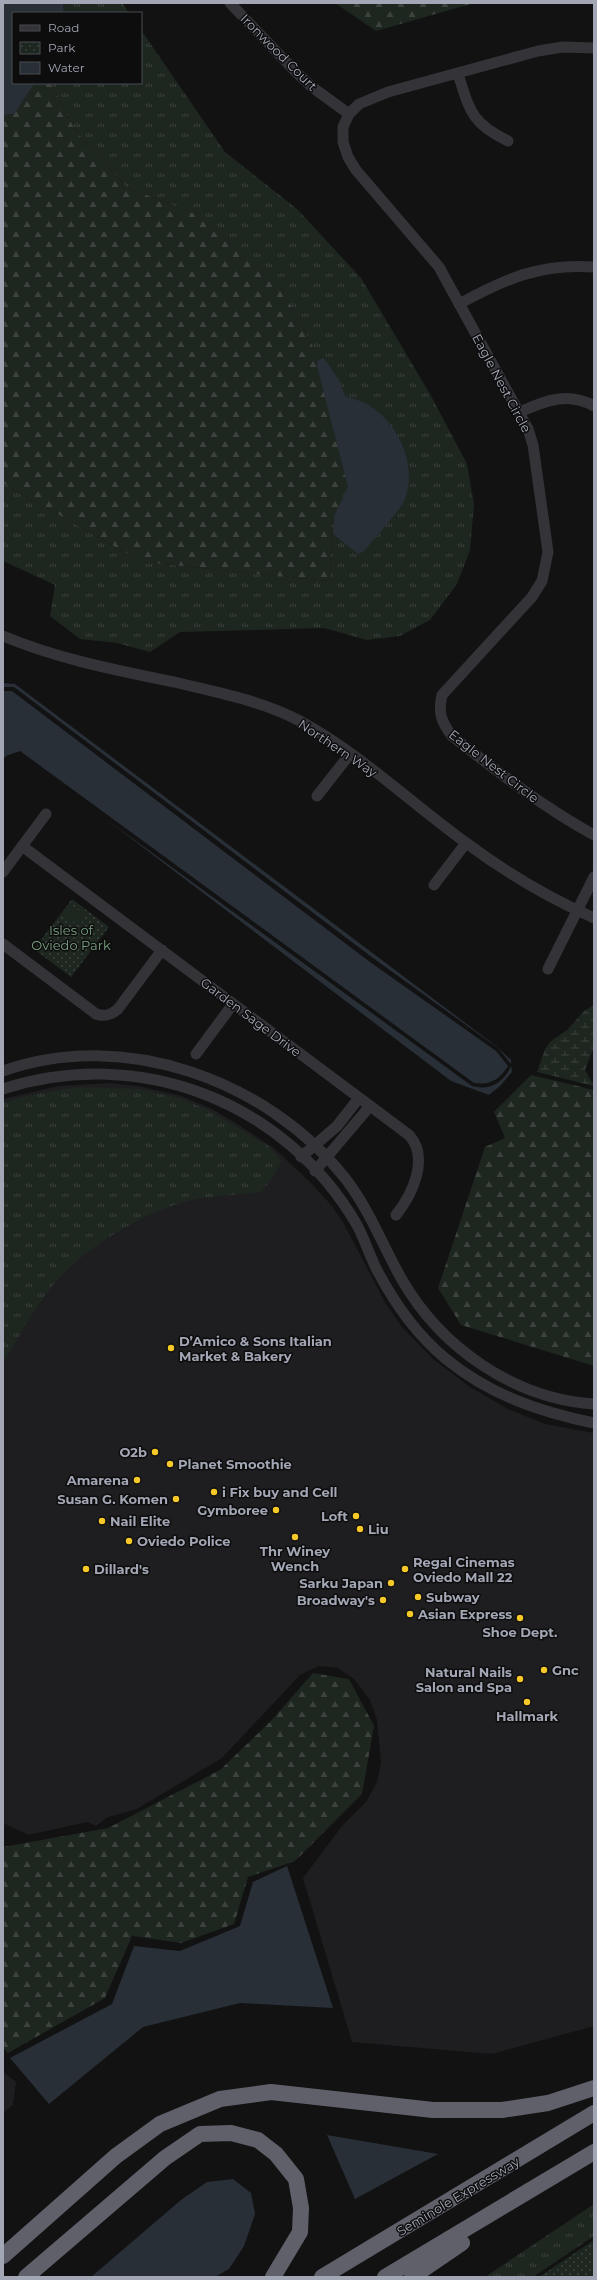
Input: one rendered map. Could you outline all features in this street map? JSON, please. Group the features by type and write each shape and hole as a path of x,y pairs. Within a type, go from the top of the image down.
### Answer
{"highway":[{"path":"3,2256 116,2156 160,2124 220,2099 271,2092 433,2110 502,2110 548,2103 594,2088"},
{"name":"Seminole Expressway","path":"322,2277 594,2113"},
{"path":"26,2277 165,2158 200,2134 231,2133 258,2140 276,2154 296,2178 302,2208 300,2232 273,2277"},
{"path":"386,2277 594,2152"},
{"path":"412,2277 594,2160"}],"street":[{"name":"Ironwood Court","path":"230,3 312,87 349,114"},
{"path":"349,114 359,104 370,98 538,51 563,47 594,48"},
{"path":"458,74 468,106 475,119 486,130 508,141"},
{"name":"Eagle Nest Circle","path":"349,114 343,127 343,142 348,157 356,170 439,267 520,412 534,446 548,552 546,568 542,581 532,596 448,686 442,695 440,716 443,725 452,736 558,815 594,835"},
{"path":"459,304 495,284 519,274 546,269 594,267"},
{"path":"520,412 542,402 556,398 571,398 594,406"},
{"name":"Northern Way","path":"3,636 48,654 74,661 233,695 261,704 297,720 350,754 466,843 548,895 594,918"},
{"path":"317,796 350,754"},
{"path":"3,872 46,814"},
{"path":"434,885 466,843"},
{"name":"Garden Sage Drive","path":"22,846 409,1135 418,1147 420,1156 410,1193 396,1215"},
{"path":"548,969 579,911 594,877"},
{"path":"3,944 96,1014 104,1016 112,1014 118,1009 162,950"},
{"path":"196,1054 234,1004"},
{"path":"3,1071 48,1060 84,1057 121,1058 196,1072 235,1090 286,1121 315,1145 326,1157 364,1206 401,1278 419,1308 453,1342 485,1367 517,1385 554,1397 594,1404"},
{"path":"3,1089 31,1080 63,1075 111,1074 159,1079 201,1092 247,1114 277,1134 315,1171 338,1197 357,1226 378,1272 395,1302 416,1329 445,1359 478,1382 516,1402 555,1415 594,1422"},
{"path":"301,1157 337,1126 359,1098"},
{"path":"315,1171 370,1106"},
{"path":"337,1126 346,1135"}],"shaded area":[{"path":"110,1083 138,1086 181,1096 212,1109 275,1149 312,1184 332,1206 344,1224 386,1304 401,1326 433,1359 470,1387 508,1409 545,1424 594,1433 594,2026 492,2054 352,2042 303,1878 342,1826 366,1802 377,1782 381,1763 377,1720 370,1700 354,1679 338,1668 319,1666 300,1675 222,1758 137,1809 108,1817 96,1826 87,1822 28,1835 3,1823 3,1099 58,1086"},
{"path":"3,2072 16,2082 13,2105 3,2113"}],"green space":[{"path":"63,3 122,3 128,12 64,12"},
{"path":"335,3 474,3 376,31"},
{"path":"142,31 225,152 297,209 361,278 430,394 467,464 474,505 470,550 457,584 430,620 400,636 367,640 324,628 180,632 150,652 117,643 80,639 50,616 55,585 3,561 3,483 142,562 329,581 334,516 328,415 312,344 279,285 195,214 126,187 75,130 52,84 142,84"},
{"path":"34,84 52,84 75,130 126,187 195,214 279,284 312,344 348,487 334,516 329,581 142,562 3,483 3,115 14,114"},
{"name":"Isles of Oviedo Park","path":"72,899 109,927 71,977 34,949"},
{"path":"73,906 85,915 80,926 64,915"},
{"path":"594,1005 594,1047 585,1070 594,1086 537,1072 545,1049 551,1041 567,1030 584,1011"},
{"path":"531,1075 594,1090 594,1366 461,1325 438,1288 485,1147 505,1138 494,1112"},
{"path":"78,1087 138,1089 179,1098 208,1110 270,1147 281,1161 273,1177 261,1192 208,1197 182,1203 163,1209 125,1227 107,1238 75,1263 52,1286 44,1296 3,1362 3,1103 26,1096"},
{"path":"313,1673 349,1679 374,1726 362,1794 295,1861 248,1877 234,1924 181,1943 132,1936 105,1998 8,2053 3,2048 3,1847 108,1828 220,1770 270,1722"},
{"path":"594,2204 594,2236 533,2277 485,2277"},
{"path":"594,2240 594,2277 539,2277"}],"water":[{"path":"3,3 63,3 64,12 12,12 12,84 34,84 14,114 3,115"},
{"path":"324,358 339,380 345,396 365,403 377,411 387,421 396,432 407,458 409,472 405,499 386,526 363,552 358,554 333,534 334,516 348,487 317,366 318,360"},
{"path":"3,683 15,684 496,1046 511,1060 511,1064 498,1048 373,958 14,687 3,687"},
{"path":"3,691 12,691 370,962 496,1051 508,1066 505,1071 498,1078 490,1082 474,1083 20,751 6,756 3,759"},
{"path":"103,817 472,1086 485,1087 496,1084 504,1077 511,1066 512,1072 500,1086 489,1095 451,1081"},
{"path":"287,1866 333,2008 240,2003 143,2027 49,2104 10,2058 112,2004 134,1946 180,1951 240,1926 253,1882"},
{"path":"327,2135 438,2154 355,2199"},
{"path":"233,2179 251,2193 255,2214 244,2246 229,2269 215,2277 91,2277 181,2200 207,2182"}],"place":[{"name":"D’Amico & Sons Italian Market & Bakery","path":"171,1348"},
{"name":"O2b","path":"155,1452"},
{"name":"Planet Smoothie","path":"170,1464"},
{"name":"Amarena","path":"137,1480"},
{"name":"i Fix buy and Cell","path":"214,1492"},
{"name":"Susan G. Komen","path":"176,1499"},
{"name":"Gymboree","path":"276,1510"},
{"name":"Loft","path":"356,1516"},
{"name":"Nail Elite","path":"102,1521"},
{"name":"Liu","path":"360,1529"},
{"name":"Thr Winey Wench","path":"295,1537"},
{"name":"Oviedo Police","path":"129,1541"},
{"name":"Dillard's","path":"86,1569"},
{"name":"Regal Cinemas Oviedo Mall 22","path":"405,1569"},
{"name":"Sarku Japan","path":"391,1583"},
{"name":"Subway","path":"418,1597"},
{"name":"Broadway's","path":"383,1600"},
{"name":"Asian Express","path":"410,1614"},
{"name":"Shoe Dept.","path":"520,1618"},
{"name":"Gnc","path":"544,1670"},
{"name":"Natural Nails Salon and Spa","path":"520,1679"},
{"name":"Hallmark","path":"527,1702"}]}
